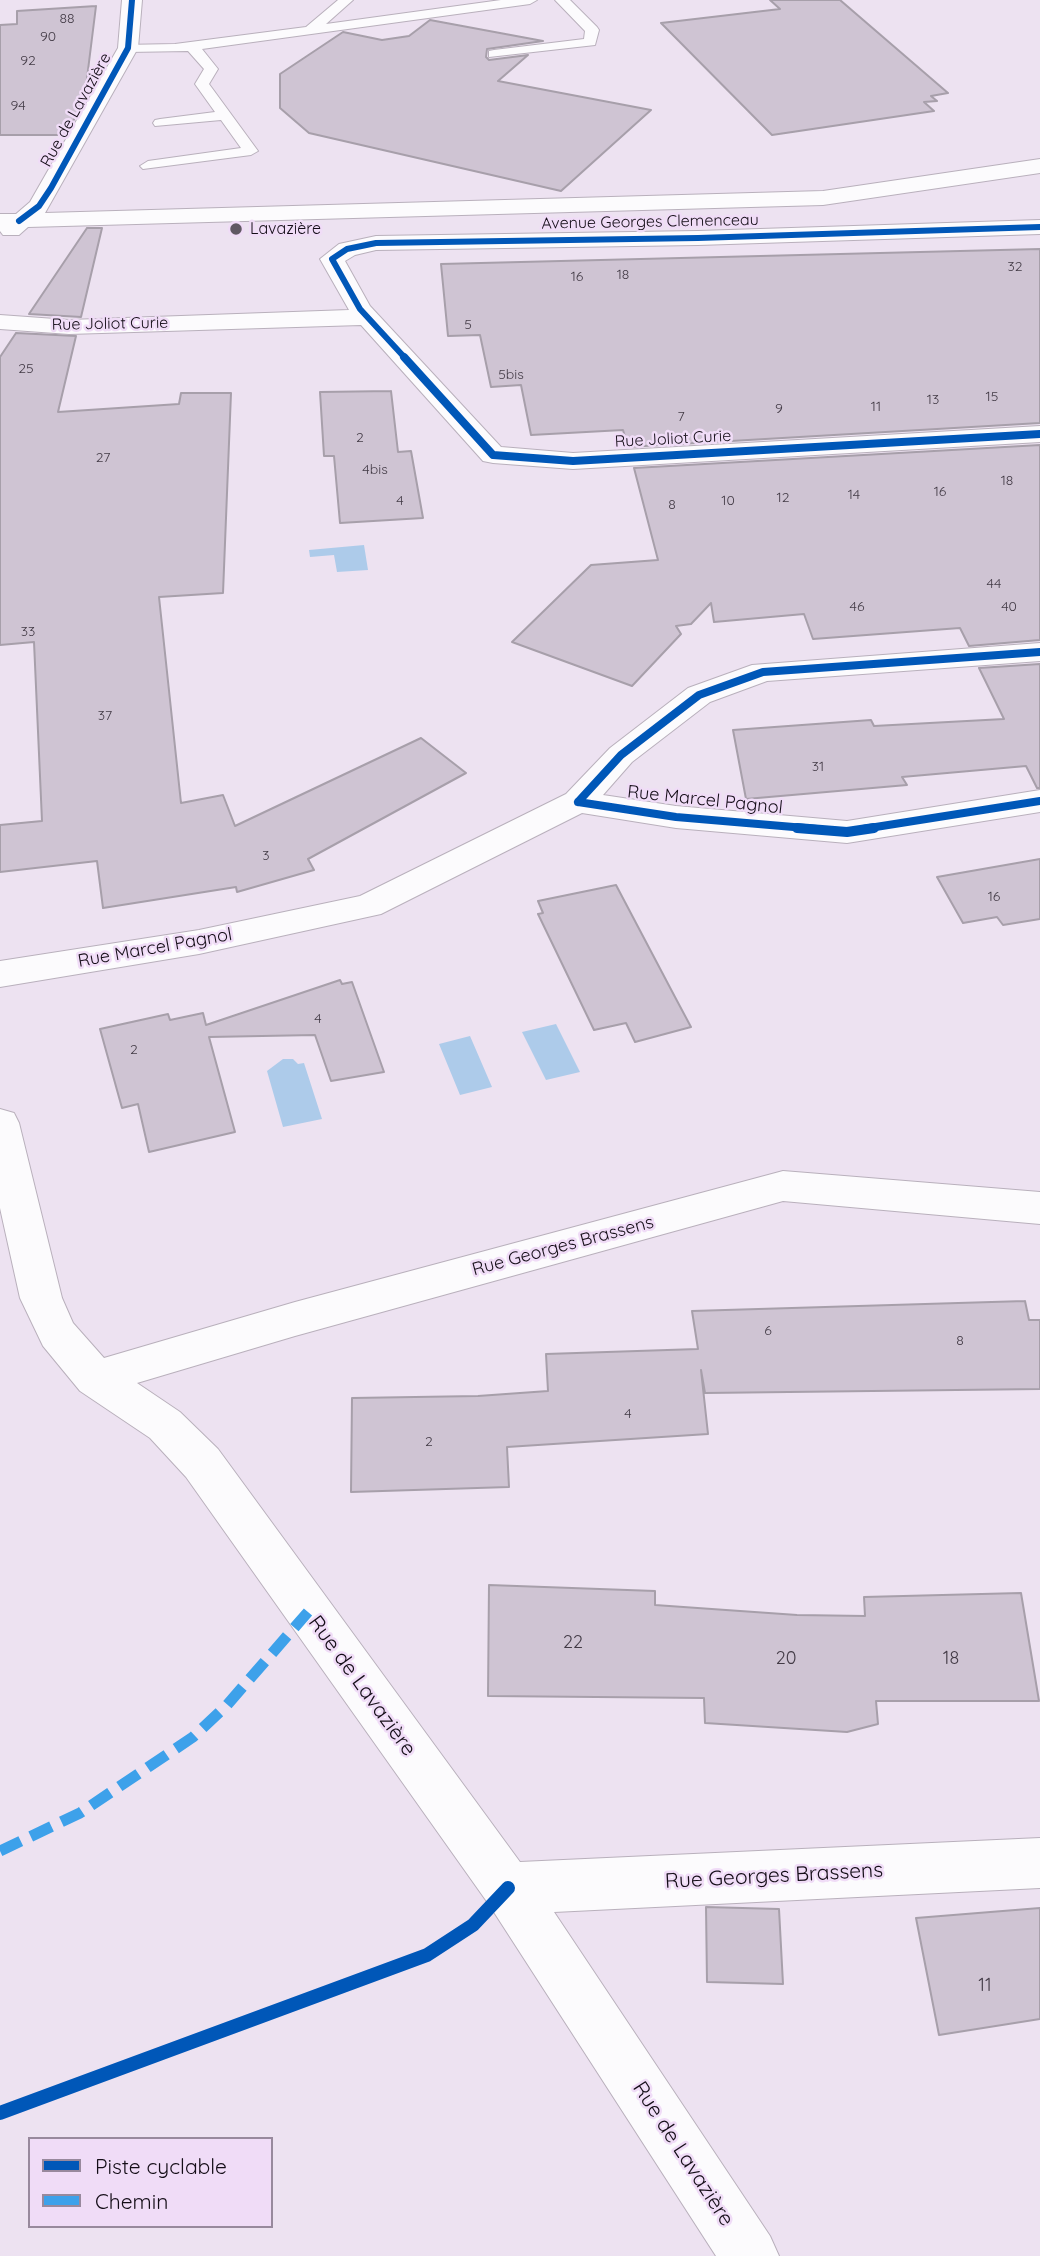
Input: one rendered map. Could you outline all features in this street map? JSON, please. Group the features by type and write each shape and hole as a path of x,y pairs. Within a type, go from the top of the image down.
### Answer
{"street":[{"name":"Rue de Lavazière","path":"0,245 10,221 39,206 51,188 128,48 132,0"},
{"name":"Avenue Georges Clemenceau","path":"10,221 823,198 1040,166"},
{"name":"Avenue Georges Clemenceau","path":"692,203 698,238"},
{"name":"Avenue Georges Clemenceau","path":"368,317 332,259 347,249 376,243 698,238 1040,227"},
{"name":"Rue Joliot Curie","path":"0,322 69,327 368,317 493,455 573,461 1040,434"},
{"name":"Rue Marcel Pagnol","path":"0,974 199,943 369,906 578,802 621,755 699,695 763,673 1040,652"},
{"name":"Rue Marcel Pagnol","path":"578,802 676,817 847,832 1040,801"},
{"name":"Rue de Lavazière","path":"0,1123 41,1298 58,1334 94,1378 165,1425 202,1463 508,1888 750,2256"},
{"name":"Rue Georges Brassens","path":"94,1378 295,1319 783,1186 1040,1208"},
{"name":"Rue Georges Brassens","path":"508,1888 1040,1863"}],"lane":[{"path":"311,30 346,0"},
{"path":"128,48 192,46 530,0"},
{"path":"494,54 590,42 592,30 562,0"},
{"path":"148,166 251,151 202,84 211,69 192,46"},
{"path":"160,123 225,115"}],"water":[{"path":"364,545 368,570 337,572 334,555 310,557 309,550"},
{"path":"556,1024 580,1072 546,1080 522,1032"},
{"path":"470,1036 492,1087 460,1095 439,1044"},
{"path":"283,1059 293,1059 298,1064 304,1063 322,1119 283,1127 267,1071"}],"building":[{"path":"770,0 840,0 948,93 931,96 937,101 924,102 934,111 772,135 661,23 780,9"},
{"path":"96,6 84,102 65,135 0,135 0,25 17,24 17,11"},
{"path":"430,20 543,41 487,49 486,57 489,60 528,55 498,81 651,110 561,191 309,133 280,108 280,74 343,32 382,40 409,36"},
{"path":"87,228 102,228 81,317 29,314"},
{"path":"1040,249 1040,423 628,447 623,430 531,435 521,385 491,387 480,335 448,336 441,264"},
{"path":"16,333 76,336 58,412 179,404 181,393 231,393 223,593 159,597 181,803 223,795 235,826 421,738 466,773 308,859 314,870 237,892 236,887 103,908 97,861 0,872 0,825 42,821 34,642 0,645 0,357"},
{"path":"391,391 398,452 411,451 423,518 340,523 334,456 324,456 320,392"},
{"path":"1040,445 1040,640 969,646 960,628 813,639 804,614 714,622 711,603 691,624 676,626 681,634 632,686 512,642 591,565 658,560 634,468"},
{"path":"1040,664 1040,788 1037,788 1026,766 902,777 907,785 746,799 733,730 871,720 874,726 1004,719 979,668"},
{"path":"1040,859 1040,919 1003,925 997,917 963,923 937,877"},
{"path":"616,885 691,1027 635,1042 626,1023 594,1030 538,914 543,913 538,901"},
{"path":"340,980 342,984 352,982 384,1072 331,1081 315,1035 209,1037 235,1132 149,1152 138,1104 122,1108 100,1029 168,1014 170,1020 203,1013 206,1025"},
{"path":"1025,1301 1029,1320 1040,1320 1040,1389 705,1393 701,1370 708,1434 507,1447 509,1487 351,1492 352,1398 478,1396 548,1391 546,1354 698,1349 692,1311"},
{"path":"489,1585 655,1591 655,1605 797,1615 865,1616 864,1597 1021,1593 1039,1701 876,1701 878,1724 847,1732 705,1723 704,1698 488,1696"},
{"path":"706,1907 779,1909 783,1984 707,1982"},
{"path":"1040,1908 1040,2019 939,2035 916,1918"}],"marked path":[{"path":"0,1851 80,1813 193,1737 227,1705 308,1612"}],"cycle path":[{"path":"19,221 39,206 51,188 128,48 132,0"},
{"path":"1040,227 698,238 376,243 347,249 332,259 360,309 493,455 573,461 1040,434"},
{"path":"578,802 621,755 699,695 763,672 1040,652"},
{"path":"578,802 676,817 847,832 1040,801"},
{"path":"0,2113 427,1955 473,1925 508,1888"}],"place":[{"name":"Lavazière","path":"236,229"}]}
